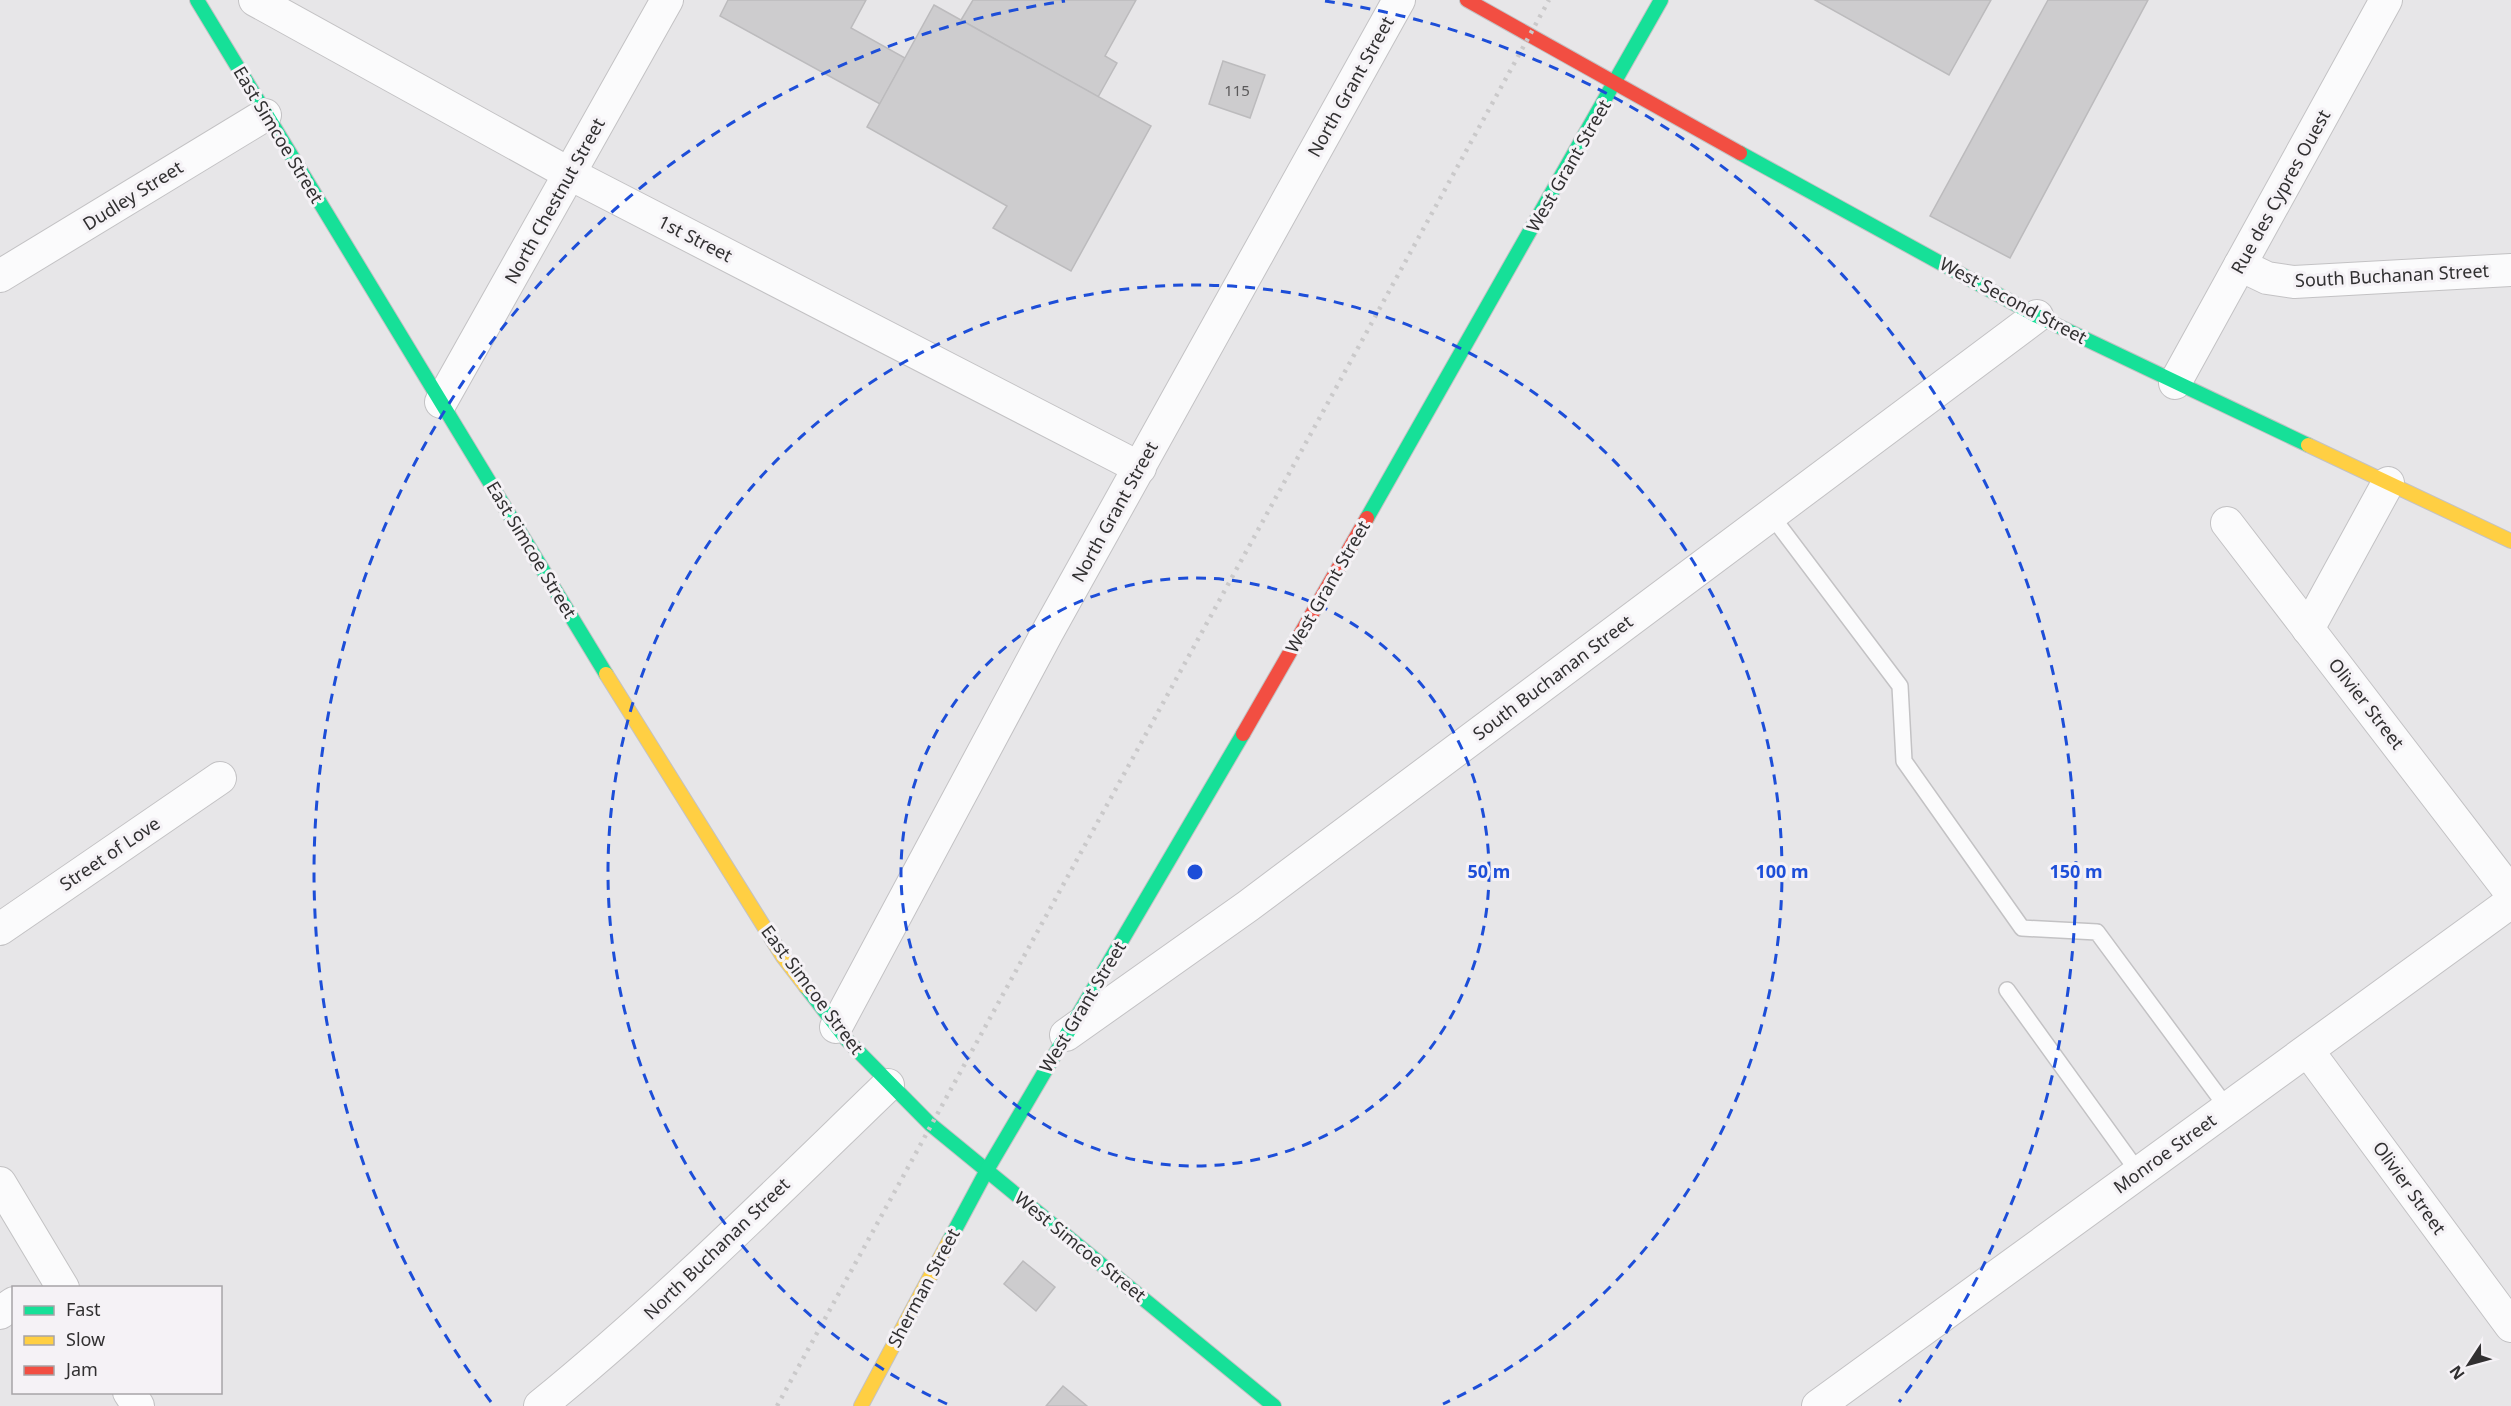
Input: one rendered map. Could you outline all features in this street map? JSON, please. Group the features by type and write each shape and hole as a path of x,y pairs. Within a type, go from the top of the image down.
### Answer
{"street":[{"name":"East Simcoe Street","path":"197,0 657,758 783,957 836,1027 888,1085"},
{"name":"1st Street","path":"255,0 570,174 1140,468"},
{"name":"North Chestnut Street","path":"441,402 667,0"},
{"name":"North Grant Street","path":"836,1027 1047,633 1399,0"},
{"name":"West Second Street","path":"1467,0 1616,85 2037,316 2511,541"},
{"name":"West Grant Street","path":"987,1170 1190,827 1616,85 1661,0"},
{"name":"Rue des Cypres Ouest","path":"2175,383 2386,0"},
{"name":"Dudley Street","path":"0,276 265,115"},
{"name":"South Buchanan Street","path":"2240,265 2267,278 2294,282 2511,270"},
{"name":"South Buchanan Street","path":"1066,1036 1248,906 2037,316"},
{"path":"2308,628 2388,483"},
{"name":"Olivier Street","path":"2227,523 2511,893"},
{"name":"Street of Love","path":"0,929 220,778"},
{"name":"Monroe Street","path":"1818,1406 2511,902"},
{"name":"Olivier Street","path":"2308,1051 2511,1326"},
{"name":"West Simcoe Street","path":"888,1085 930,1124 1274,1406"},
{"name":"North Buchanan Street","path":"540,1406 616,1344 669,1296 888,1085"},
{"name":"Sherman Street","path":"861,1406 987,1170"},
{"path":"0,1183 50,1283"},
{"path":"0,1313 12,1304"}],"lane":[{"path":"1771,515 1900,686 1904,761 2022,928 2097,932 2228,1109"},
{"path":"2007,990 2139,1173"}],"building":[{"path":"728,0 866,0 851,28 905,58 880,104 720,16"},
{"path":"973,0 1136,0 1105,56 1117,63 1098,97 961,20"},
{"path":"1815,0 1991,0 1949,75"},
{"path":"2048,0 2148,0 2010,258 1930,216"},
{"path":"934,5 1151,126 1071,271 993,228 1007,206 867,127"},
{"path":"1223,61 1265,75 1250,118 1209,104"},
{"path":"1023,1261 1055,1287 1036,1311 1004,1284"},
{"path":"1063,1386 1087,1406 1046,1406"}],"railway":[{"path":"777,1406 1549,0"}],"traffic: fast":[{"path":"197,0 606,674"},
{"path":"1367,518 1661,0"},
{"path":"1740,153 2037,316 2308,445"},
{"path":"949,1241 987,1170 1243,734"},
{"path":"806,987 847,1040 930,1124 1274,1406"}],"traffic: slow":[{"path":"2308,445 2511,541"},
{"path":"606,674 783,957 806,987"},
{"path":"861,1406 949,1241"}],"traffic: jam":[{"path":"1467,0 1740,153"},
{"path":"1243,734 1367,518"}]}
